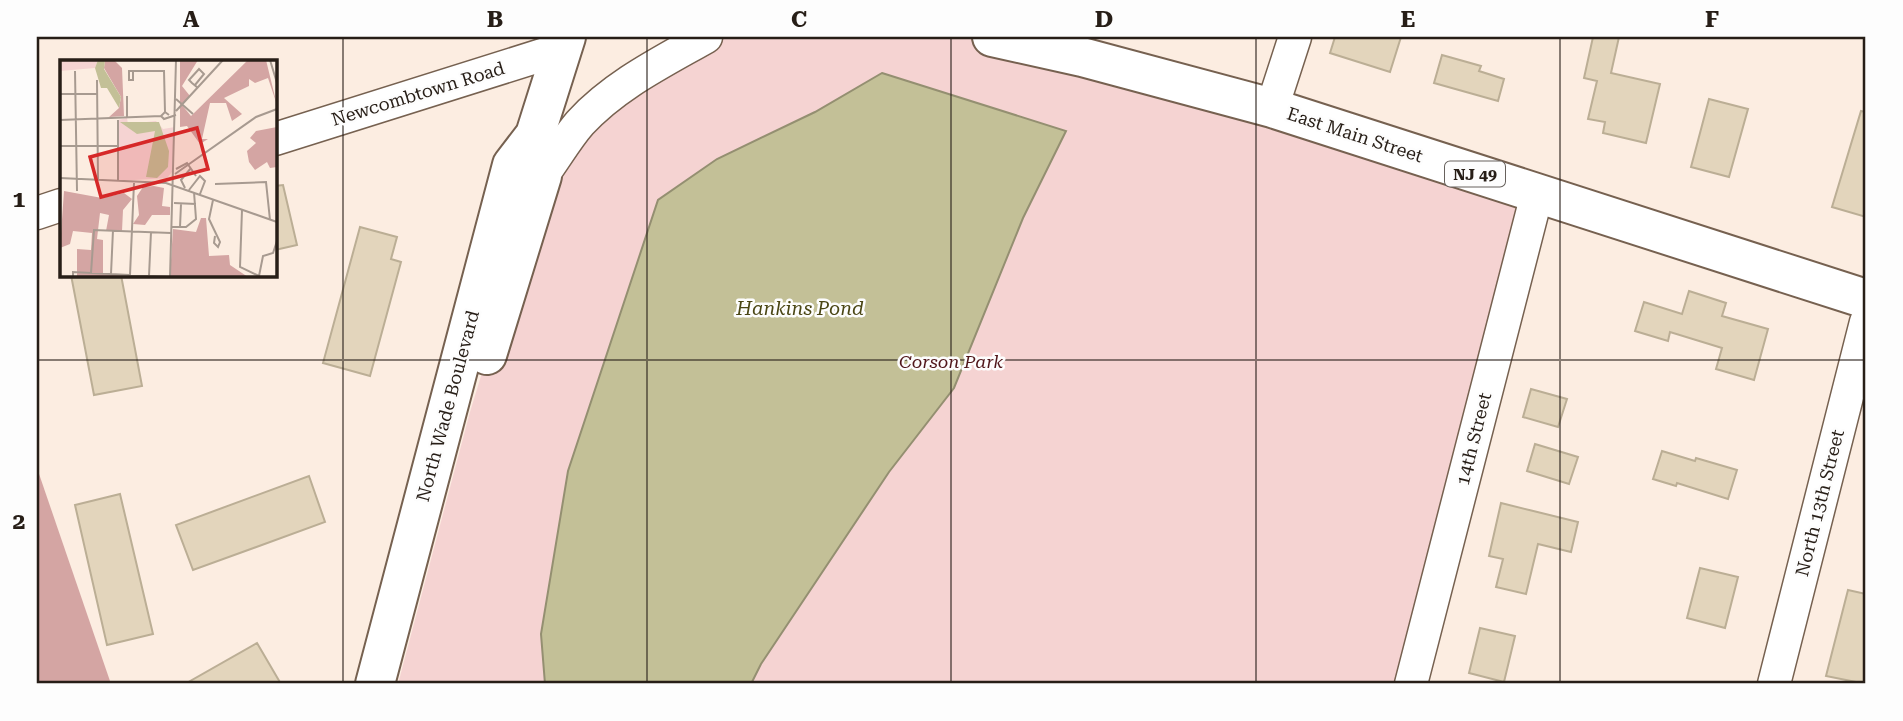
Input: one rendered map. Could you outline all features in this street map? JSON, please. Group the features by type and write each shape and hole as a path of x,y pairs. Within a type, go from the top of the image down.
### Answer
{"main road":[{"name":"East Main Street","path":"992,37 1082,57 1272,108 1866,299"},
{"name":"East Main Street","path":"1037,37 1082,57"},
{"name":"North Wade Boulevard","path":"375,684 512,165 535,135 564,43"},
{"name":"North Wade Boulevard","path":"398,684 470,412 542,176 535,135"}],"street":[{"path":"542,176 579,124 606,98 634,78 706,37"},
{"path":"1272,108 1295,37"},
{"name":"Newcombtown Road","path":"276,139 564,43"},
{"name":"14th Street","path":"1411,684 1537,194"},
{"path":"37,213 60,205"},
{"name":"North 13th Street","path":"1774,684 1866,322"}],"green space":[{"name":"Corson Park","path":"706,37 992,37 1537,194 1411,684 398,684 470,412 542,176 579,124"}],"shaded area":[{"path":"37,468 111,684 37,684"}],"water":[{"name":"Hankins Pond","path":"882,73 1066,131 1023,218 954,388 889,472 761,664 751,684 545,684 541,634 568,471 658,200 717,159 815,112"}],"building":[{"path":"1335,37 1401,37 1390,72 1330,53"},
{"path":"1593,37 1619,37 1611,73 1660,84 1646,143 1603,133 1605,122 1588,119 1597,81 1584,78"},
{"path":"1442,55 1481,66 1479,71 1504,79 1498,101 1434,83"},
{"path":"1709,99 1748,109 1729,177 1691,167"},
{"path":"1861,111 1866,112 1866,217 1832,207"},
{"path":"283,185 297,245 276,250 276,186"},
{"path":"360,227 397,237 391,259 401,262 370,376 323,363"},
{"path":"71,276 121,276 142,386 94,395"},
{"path":"1689,291 1726,303 1722,316 1768,329 1754,380 1716,369 1722,348 1670,332 1668,341 1635,331 1644,302 1682,314"},
{"path":"1531,389 1567,399 1558,427 1523,417"},
{"path":"1535,444 1578,457 1569,484 1527,471"},
{"path":"1662,451 1737,470 1728,499 1677,483 1676,486 1653,479"},
{"path":"309,476 325,522 193,570 176,525"},
{"path":"120,494 153,634 107,645 75,505"},
{"path":"1501,503 1578,522 1571,552 1538,544 1526,594 1496,587 1503,559 1489,556"},
{"path":"1700,568 1738,577 1725,628 1687,618"},
{"path":"1848,590 1866,594 1866,684 1826,676"},
{"path":"1480,628 1515,636 1504,682 1469,673"},
{"path":"257,643 281,684 185,684"}]}
